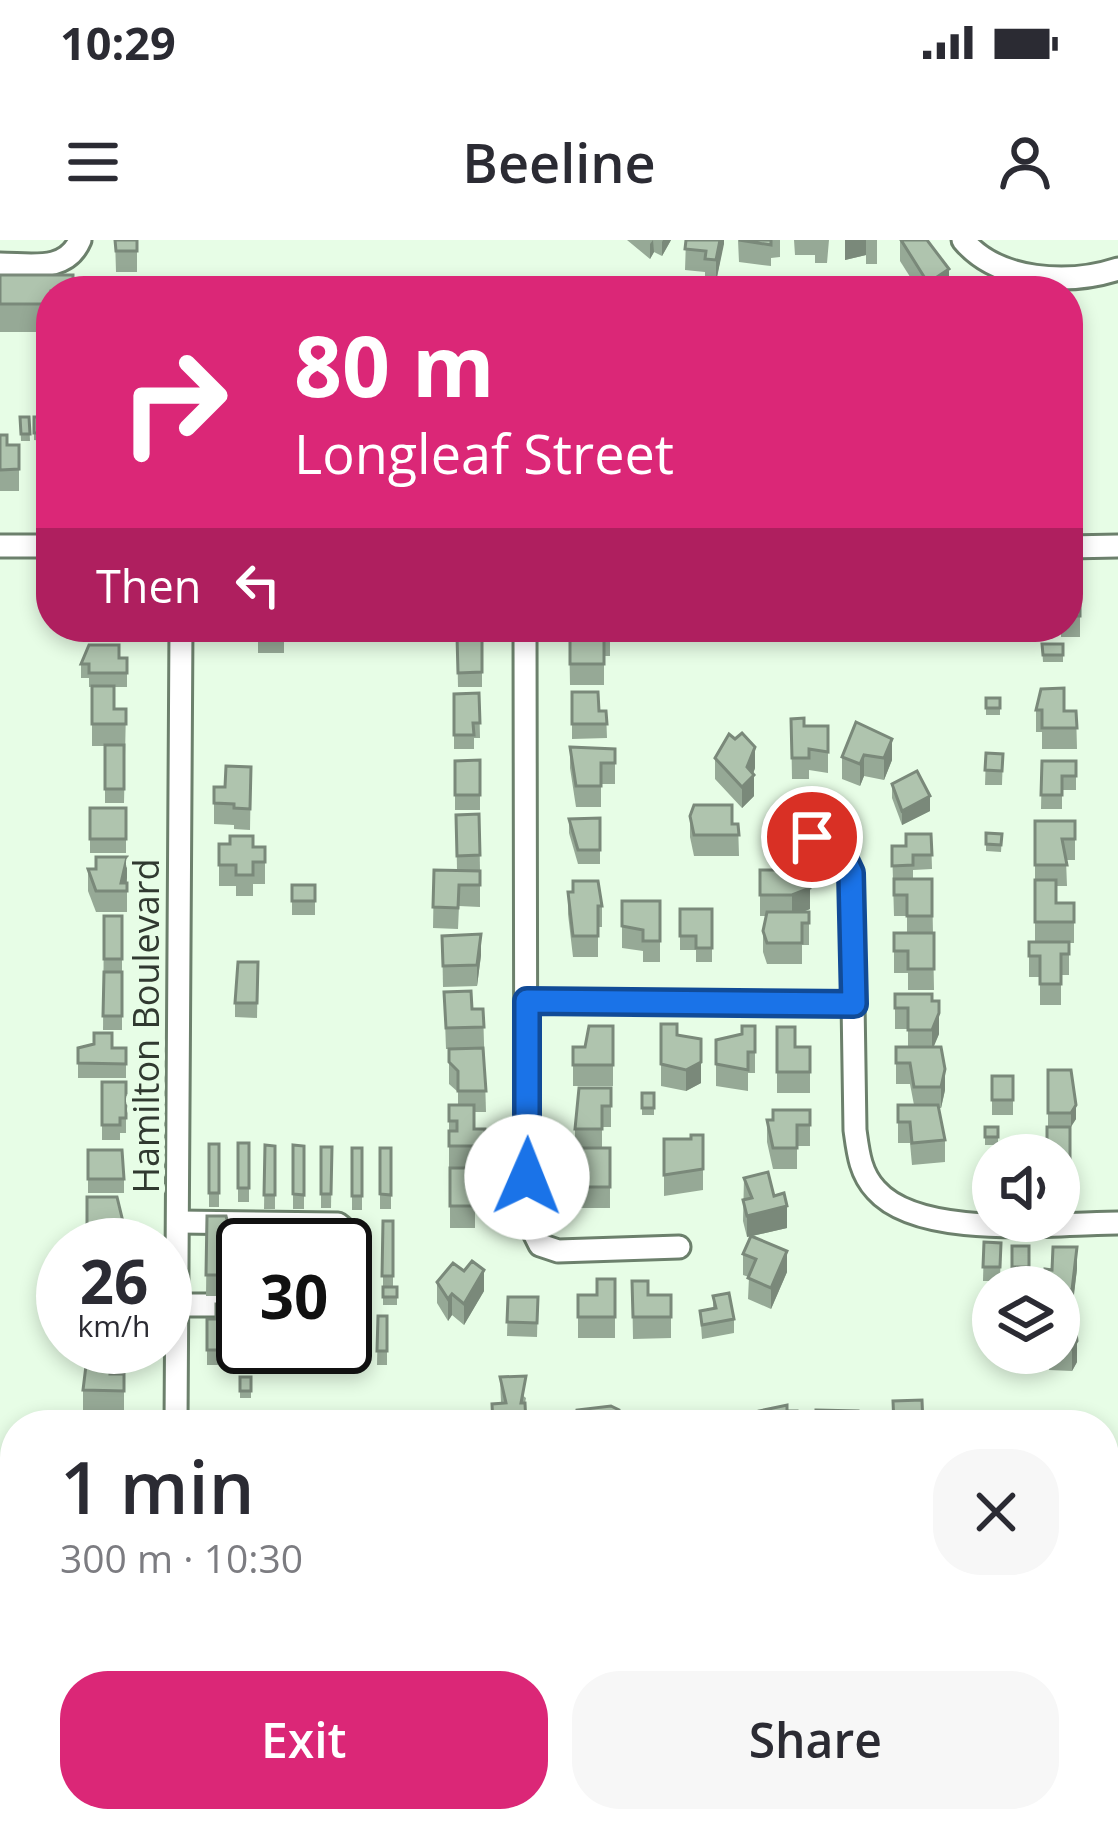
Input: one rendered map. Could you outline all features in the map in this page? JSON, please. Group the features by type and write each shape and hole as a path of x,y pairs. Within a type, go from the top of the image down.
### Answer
{"street":[{"path":"0,264 61,262 80,240"},
{"path":"964,240 1000,270 1081,276"},
{"path":"980,240 1004,258 1023,263 1097,262 1118,268"},
{"path":"1083,276 1118,268"},
{"path":"1083,547 1118,546"},
{"path":"0,547 36,547"},
{"name":"Hamilton Boulevard","path":"178,1218 181,642"},
{"path":"525,642 526,1217 540,1245 583,1254 680,1247"},
{"path":"812,837 843,856 851,873 855,1130 861,1167 893,1205 923,1217 965,1222 1118,1222"},
{"path":"527,1001 854,1004"},
{"name":"Hamilton Boulevard","path":"176,1410 177,1374"}],"building":[{"path":"115,240 137,240 137,251 116,251"},
{"path":"686,240 720,240 716,260 705,259 706,251 685,249"},
{"path":"901,240 927,240 949,269 938,276 924,276"},
{"path":"0,275 73,275 36,276 36,304 0,304"},
{"path":"20,417 29,417 30,434 21,434"},
{"path":"0,435 7,435 7,445 19,445 19,469 0,470"},
{"path":"457,642 482,642 482,672 458,673"},
{"path":"570,642 604,642 604,664 570,664"},
{"path":"1042,644 1063,644 1063,655 1043,655"},
{"path":"89,645 119,645 119,658 127,658 127,673 89,673 89,664 81,664"},
{"path":"92,686 114,686 114,709 126,709 126,724 92,724"},
{"path":"1064,688 1064,711 1076,711 1077,728 1042,728 1042,710 1036,710 1041,689"},
{"path":"572,692 598,692 599,711 606,711 607,724 572,724"},
{"path":"479,693 480,723 473,723 474,735 454,735 454,694"},
{"path":"986,698 1000,698 1000,708 986,708"},
{"path":"804,718 804,726 828,726 828,752 809,749 809,758 792,758 791,719"},
{"path":"856,722 892,739 884,758 864,755 860,764 842,757"},
{"path":"742,733 755,747 747,767 754,775 742,787 715,758 729,734 735,739"},
{"path":"105,745 124,745 124,789 105,789"},
{"path":"570,747 615,749 615,763 601,763 601,786 576,786"},
{"path":"986,753 1003,754 1002,771 985,770"},
{"path":"480,760 480,795 455,795 455,761"},
{"path":"1042,761 1076,761 1076,776 1062,776 1062,795 1041,795"},
{"path":"226,766 251,767 250,809 214,803 214,787 225,787"},
{"path":"917,771 930,796 902,811 892,784"},
{"path":"694,805 732,805 732,824 738,824 739,835 694,835 690,816"},
{"path":"90,808 126,808 126,839 90,839"},
{"path":"479,814 480,855 457,856 456,815"},
{"path":"600,818 600,850 578,850 569,819"},
{"path":"1035,821 1075,821 1075,839 1062,839 1067,865 1035,865"},
{"path":"986,833 1002,834 1001,845 986,844"},
{"path":"906,834 931,834 932,855 913,855 913,865 892,866 892,846 906,846"},
{"path":"230,836 253,836 253,847 265,847 265,862 253,862 253,875 236,875 236,865 219,865 219,844 230,844"},
{"path":"96,857 127,857 121,883 127,883 127,891 96,891 88,869 96,869"},
{"path":"434,870 480,871 480,885 459,885 458,908 433,907"},
{"path":"760,870 810,870 810,888 792,895 760,895"},
{"path":"894,879 932,879 932,916 907,916 907,895 894,895"},
{"path":"1035,880 1056,880 1056,903 1074,903 1074,922 1035,922"},
{"path":"573,881 598,881 602,906 598,906 598,936 573,936 568,892 573,892"},
{"path":"292,885 315,885 315,901 292,901"},
{"path":"622,901 660,901 660,941 643,941 643,930 622,926"},
{"path":"680,909 712,909 712,948 696,948 696,936 680,936"},
{"path":"767,912 809,912 809,923 802,923 802,943 767,943 763,931"},
{"path":"104,916 122,916 122,959 104,959"},
{"path":"894,933 934,933 934,969 908,969 908,951 894,951"},
{"path":"481,934 477,965 443,966 442,936"},
{"path":"1029,942 1069,942 1069,954 1061,954 1061,984 1040,984 1040,956 1029,956"},
{"path":"238,962 258,962 257,1003 235,1003"},
{"path":"104,972 122,972 122,1016 103,1016"},
{"path":"471,991 472,1009 483,1009 484,1027 446,1028 444,992"},
{"path":"895,994 932,994 932,1001 939,1001 939,1013 932,1030 908,1030 908,1008 895,1008"},
{"path":"661,1024 677,1024 677,1035 701,1039 701,1062 686,1070 661,1064"},
{"path":"589,1026 613,1026 613,1065 573,1065 573,1047 585,1047"},
{"path":"742,1026 755,1026 755,1052 748,1052 748,1070 716,1064 716,1040 742,1034"},
{"path":"777,1027 795,1027 795,1047 810,1047 810,1072 777,1072"},
{"path":"94,1033 112,1033 112,1048 126,1048 126,1064 78,1063 78,1048 94,1044"},
{"path":"896,1047 941,1047 945,1069 941,1087 914,1087 910,1063 896,1063"},
{"path":"483,1048 486,1091 458,1091 458,1071 449,1062 449,1049"},
{"path":"1048,1070 1071,1070 1076,1105 1071,1113 1048,1113"},
{"path":"992,1076 1013,1076 1013,1100 992,1100"},
{"path":"102,1082 126,1082 126,1118 120,1118 120,1125 102,1125"},
{"path":"579,1088 611,1088 611,1106 602,1106 602,1129 575,1129"},
{"path":"642,1093 654,1093 654,1108 642,1108"},
{"path":"449,1105 474,1105 474,1129 485,1129 485,1146 449,1146 449,1131 457,1131 457,1121 449,1121"},
{"path":"898,1105 938,1105 945,1140 912,1143 910,1122 898,1122"},
{"path":"773,1110 810,1110 810,1125 797,1125 797,1148 773,1148 767,1120 773,1120"},
{"path":"985,1127 998,1127 998,1134 985,1134"},
{"path":"1047,1127 1070,1127 1070,1134 1047,1134"},
{"path":"691,1135 703,1135 703,1169 664,1175 664,1139 691,1139"},
{"path":"238,1143 249,1143 249,1188 238,1188"},
{"path":"209,1144 219,1144 219,1193 209,1193"},
{"path":"265,1145 275,1146 275,1195 264,1195"},
{"path":"293,1145 304,1146 304,1195 293,1194"},
{"path":"321,1147 332,1147 331,1194 321,1194"},
{"path":"352,1148 362,1148 362,1196 352,1196"},
{"path":"380,1148 391,1148 391,1195 380,1194"},
{"path":"582,1148 610,1148 610,1187 572,1187 572,1169 582,1169"},
{"path":"88,1150 122,1150 124,1179 88,1179"},
{"path":"450,1168 486,1168 486,1190 475,1190 475,1206 450,1206"},
{"path":"768,1172 774,1196 784,1193 787,1206 747,1216 743,1200 752,1198 744,1178"},
{"path":"87,1197 117,1197 122,1218 87,1218"},
{"path":"207,1216 226,1216 216,1218 216,1275 206,1275"},
{"path":"383,1221 393,1221 393,1276 382,1276"},
{"path":"751,1236 787,1251 771,1288 748,1278 756,1259 743,1254"},
{"path":"984,1242 1001,1243 1000,1266 983,1266"},
{"path":"1012,1246 1029,1246 1029,1266 1012,1266"},
{"path":"1053,1247 1077,1247 1075,1266 1052,1266"},
{"path":"472,1261 484,1270 464,1304 452,1294 448,1299 437,1282 453,1263 464,1271"},
{"path":"597,1279 615,1279 615,1317 578,1317 578,1295 597,1295"},
{"path":"632,1281 648,1281 648,1295 671,1295 671,1317 633,1317"},
{"path":"383,1287 397,1287 397,1297 383,1297"},
{"path":"729,1293 734,1319 702,1325 700,1311 716,1308 713,1296"},
{"path":"508,1297 538,1297 537,1323 507,1322"},
{"path":"378,1316 387,1316 387,1351 377,1351"},
{"path":"207,1319 216,1319 216,1350 207,1350"},
{"path":"85,1374 124,1374 124,1391 83,1390"},
{"path":"526,1376 521,1403 525,1410 492,1410 492,1404 506,1403 500,1377"},
{"path":"240,1377 251,1377 251,1391 240,1391"},
{"path":"922,1400 922,1410 893,1410 893,1401"}],"route":[{"path":"527,1177 527,1001 854,1004 851,873 843,856 812,837"}]}
